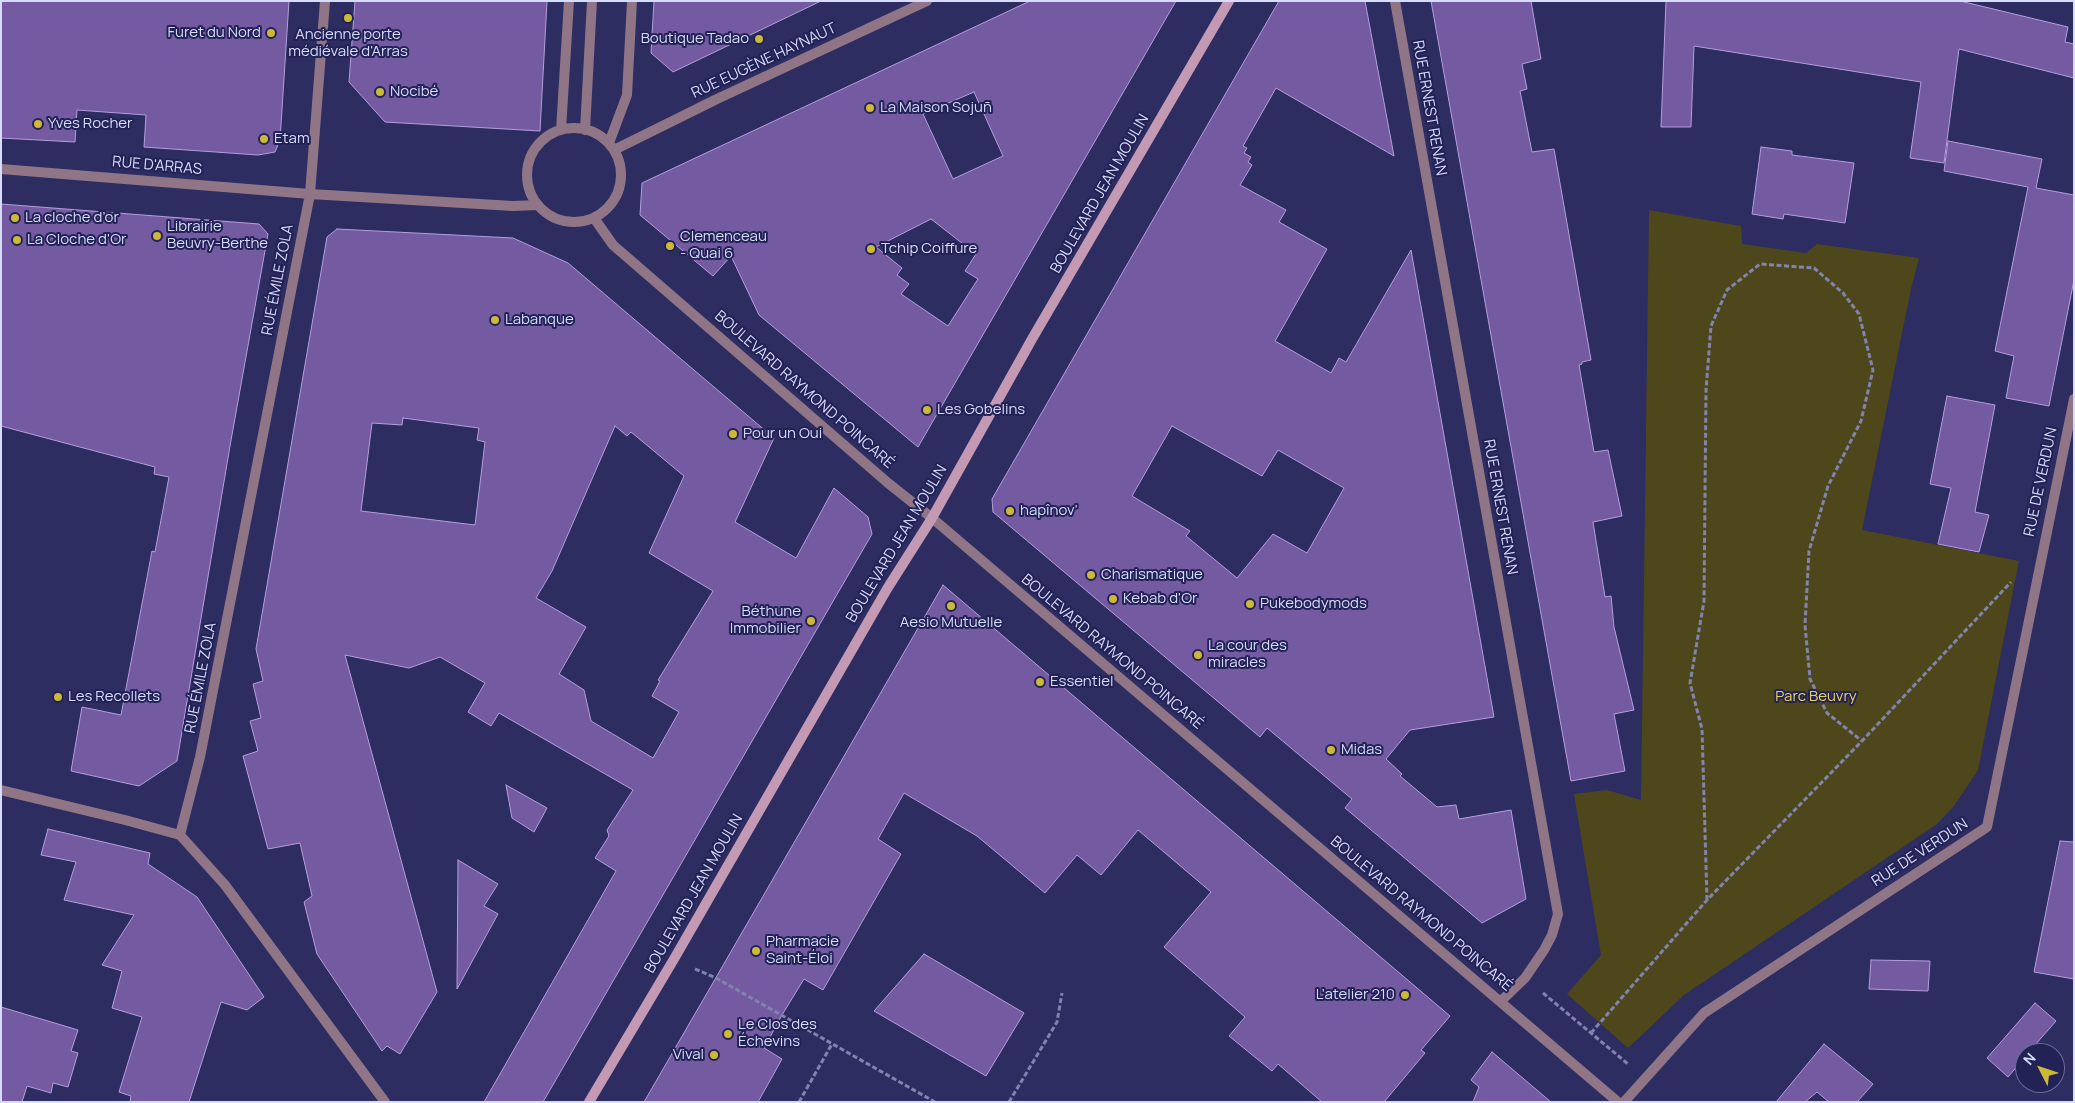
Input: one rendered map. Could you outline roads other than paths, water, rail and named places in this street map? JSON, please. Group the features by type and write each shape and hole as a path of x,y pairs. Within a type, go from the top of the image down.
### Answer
{"main road":[{"name":"BOULEVARD JEAN MOULIN","path":"589,1102 674,959 887,590 932,518 1032,339 1229,1"}],"street":[{"name":"RUE ÉMILE ZOLA","path":"180,835 200,757 310,194 325,1"},
{"path":"561,130 569,1"},
{"path":"585,130 592,1"},
{"path":"612,147 627,95 632,1"},
{"name":"RUE EUGÈNE HAYNAUT","path":"612,147 927,1"},
{"name":"RUE ERNEST RENAN","path":"1396,1 1558,914 1552,935 1544,950 1525,978 1501,1001"},
{"path":"561,130 585,130 599,135 612,147 620,163 622,176 619,189 609,206 594,218 579,222 563,221 549,215 538,205 529,190 527,174 530,157 540,143 561,130"},
{"name":"RUE D'ARRAS","path":"1,169 310,194 513,206 538,205"},
{"name":"BOULEVARD RAYMOND POINCARÉ","path":"594,218 613,244 883,478 1618,1102"},
{"name":"RUE DE VERDUN","path":"1624,1102 1644,1077 1704,1013 1987,827 2074,399"},
{"path":"1,790 180,835 226,885 385,1102"}],"place":[{"name":"Ancienne porte médiévale d'Arras","path":"348,18"},
{"name":"Furet du Nord","path":"271,33"},
{"name":"Boutique Tadao","path":"759,39"},
{"name":"Nocibé","path":"380,92"},
{"name":"La Maison Sojuñ","path":"870,108"},
{"name":"Yves Rocher","path":"38,124"},
{"name":"Etam","path":"264,139"},
{"name":"La cloche d’or","path":"15,218"},
{"name":"Librairie Beuvry-Berthe","path":"157,236"},
{"name":"La Cloche d'Or","path":"17,240"},
{"name":"Clemenceau - Quai 6","path":"670,246"},
{"name":"Tchip Coiffure","path":"871,249"},
{"name":"Labanque","path":"495,320"},
{"name":"Les Gobelins","path":"927,410"},
{"name":"Pour un Oui","path":"733,434"},
{"name":"hapînov'","path":"1010,511"},
{"name":"Charismatique","path":"1091,575"},
{"name":"Kebab d'Or","path":"1113,599"},
{"name":"Pukebodymods","path":"1250,604"},
{"name":"Aesio Mutuelle","path":"951,606"},
{"name":"Béthune Immobilier","path":"811,621"},
{"name":"La cour des miracles","path":"1198,655"},
{"name":"Essentiel","path":"1040,682"},
{"name":"Les Recollets","path":"58,697"},
{"name":"Midas","path":"1331,750"},
{"name":"Pharmacie Saint-Éloi","path":"756,951"},
{"name":"L’atelier 210","path":"1405,995"},
{"name":"Le Clos des Échevins","path":"728,1034"},
{"name":"Vival","path":"714,1055"}],"park label":[{"name":"Parc Beuvry","path":"1816,697"}]}
